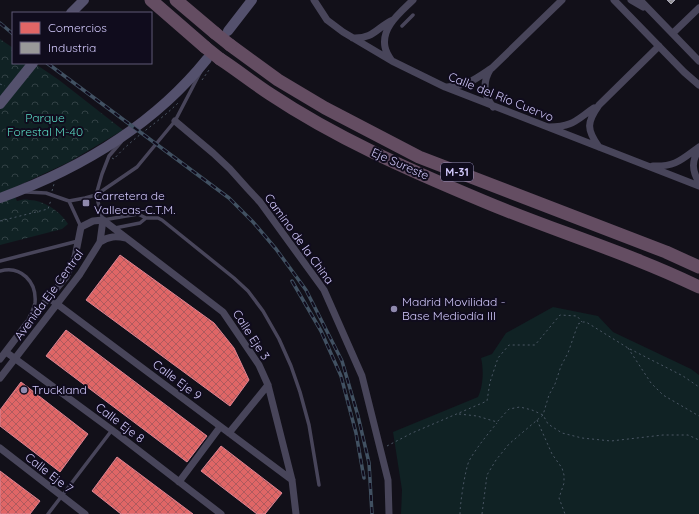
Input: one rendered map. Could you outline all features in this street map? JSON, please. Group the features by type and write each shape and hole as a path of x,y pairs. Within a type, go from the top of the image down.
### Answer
{"highway":[{"name":"Eje Sureste","path":"152,0 206,53 220,59 270,94 320,124 374,153 484,201 661,269 699,287"},
{"name":"Eje Sureste","path":"176,0 225,30 230,45 278,80 325,108 419,157 666,252 699,267"}],"main road":[{"path":"73,12 84,0"},
{"path":"225,30 248,0"},
{"path":"225,30 252,0"},
{"path":"0,198 19,192 69,169 107,148 130,133 163,107 191,80 206,53"},
{"path":"0,104 32,64"}],"street":[{"name":"Calle del Río Cuervo","path":"314,0 327,20 353,38 392,61 445,87 493,107 699,186"},
{"path":"392,61 385,48 387,32 393,20 413,0"},
{"path":"493,107 487,97 484,86 487,74 562,0"},
{"path":"631,0 649,10"},
{"path":"640,0 699,61"},
{"path":"616,1 684,72 699,85"},
{"path":"673,33 699,8"},
{"path":"353,38 359,39 371,36 385,23 393,20"},
{"path":"546,127 572,124 580,119 599,105 659,46"},
{"path":"445,87 466,84 492,68"},
{"path":"599,105 592,115 589,125 591,135 599,147"},
{"name":"Camino de la China","path":"175,121 213,153 248,188 260,202 324,290 362,376 388,480 389,514"},
{"path":"650,166 659,167 675,164 699,147"},
{"path":"699,150 695,156 693,167 699,182"},
{"path":"81,227 103,220 100,242"},
{"name":"Calle Eje 3","path":"103,220 224,312 259,365 268,386 292,480 296,514"},
{"name":"Avenida Eje Central","path":"0,359 66,277 75,257 81,227"},
{"path":"100,242 108,237 118,236 129,239"},
{"name":"Avenida Eje Central","path":"0,378 80,274 100,242"},
{"name":"Calle Eje 9","path":"49,298 292,480"},
{"name":"Calle Eje 8","path":"6,352 112,430 221,514"},
{"path":"229,433 268,386"},
{"path":"179,482 220,427"},
{"name":"Calle Eje 7","path":"0,448 85,514"}],"lane":[{"path":"402,26 413,15"},
{"path":"19,192 46,193 69,201 85,198 96,195 137,167 175,121 196,83 206,53"},
{"path":"130,133 109,156 102,174 96,195 103,220 138,214 146,218 158,218 234,278 248,292 263,311 279,339 296,379 308,425 319,485"},
{"path":"69,201 81,227"},
{"path":"115,228 140,223 146,218"},
{"path":"0,261 79,241"},
{"path":"0,271 6,269 21,273 31,281 35,293 35,305 26,325"},
{"path":"48,514 112,430"}],"path":[{"path":"0,221 48,209 51,203"},
{"path":"380,450 412,433 487,402 490,382 498,358 509,345 534,345 560,315 577,316 583,322 586,322 628,348 683,376 699,387"},
{"path":"482,514 487,475 508,444 543,415 561,366 568,353 575,330 578,324 583,322"},
{"path":"628,348 651,383 663,395 699,416"},
{"path":"460,514 460,505 468,463 478,446 509,409 520,407 532,410 543,415 548,424 562,433 582,438 611,441 663,435 688,435 699,440"},
{"path":"457,414 477,416 497,422"},
{"path":"537,420 552,454 562,468 564,483 560,498 565,514"}],"green space":[{"name":"Parque Forestal M-40","path":"0,39 12,47 12,64 35,64 59,80 123,130 69,162 11,189 17,201 35,201 46,204 57,211 68,224 62,229 0,245"},
{"path":"553,307 598,316 613,332 691,369 699,375 699,514 401,514 402,490 393,432 478,397 482,378 481,358 492,354 506,333"}],"building: Comercios":[{"path":"120,255 214,323 234,348 249,380 230,406 86,300"},
{"path":"66,330 207,436 187,462 46,356"},
{"path":"21,382 88,434 60,472 0,426 0,410"},
{"path":"221,446 282,493 265,514 257,514 201,471"},
{"path":"117,457 193,514 121,514 92,491"},
{"path":"0,471 40,501 30,514 0,514"}],"building: Industria":[{"path":"667,0 675,0 671,4"}],"railway":[{"path":"0,23 12,33"},
{"path":"48,64 229,198 253,222 276,249 306,290 342,361 358,416 369,463 372,514"},
{"path":"292,281 321,331 341,376 356,433 364,478"}],"place":[{"name":"Carretera de Vallecas-C.T.M.","path":"86,203"},
{"name":"Madrid Movilidad - Base Mediodía III","path":"394,309"},
{"name":"Truckland","path":"24,390"}]}
